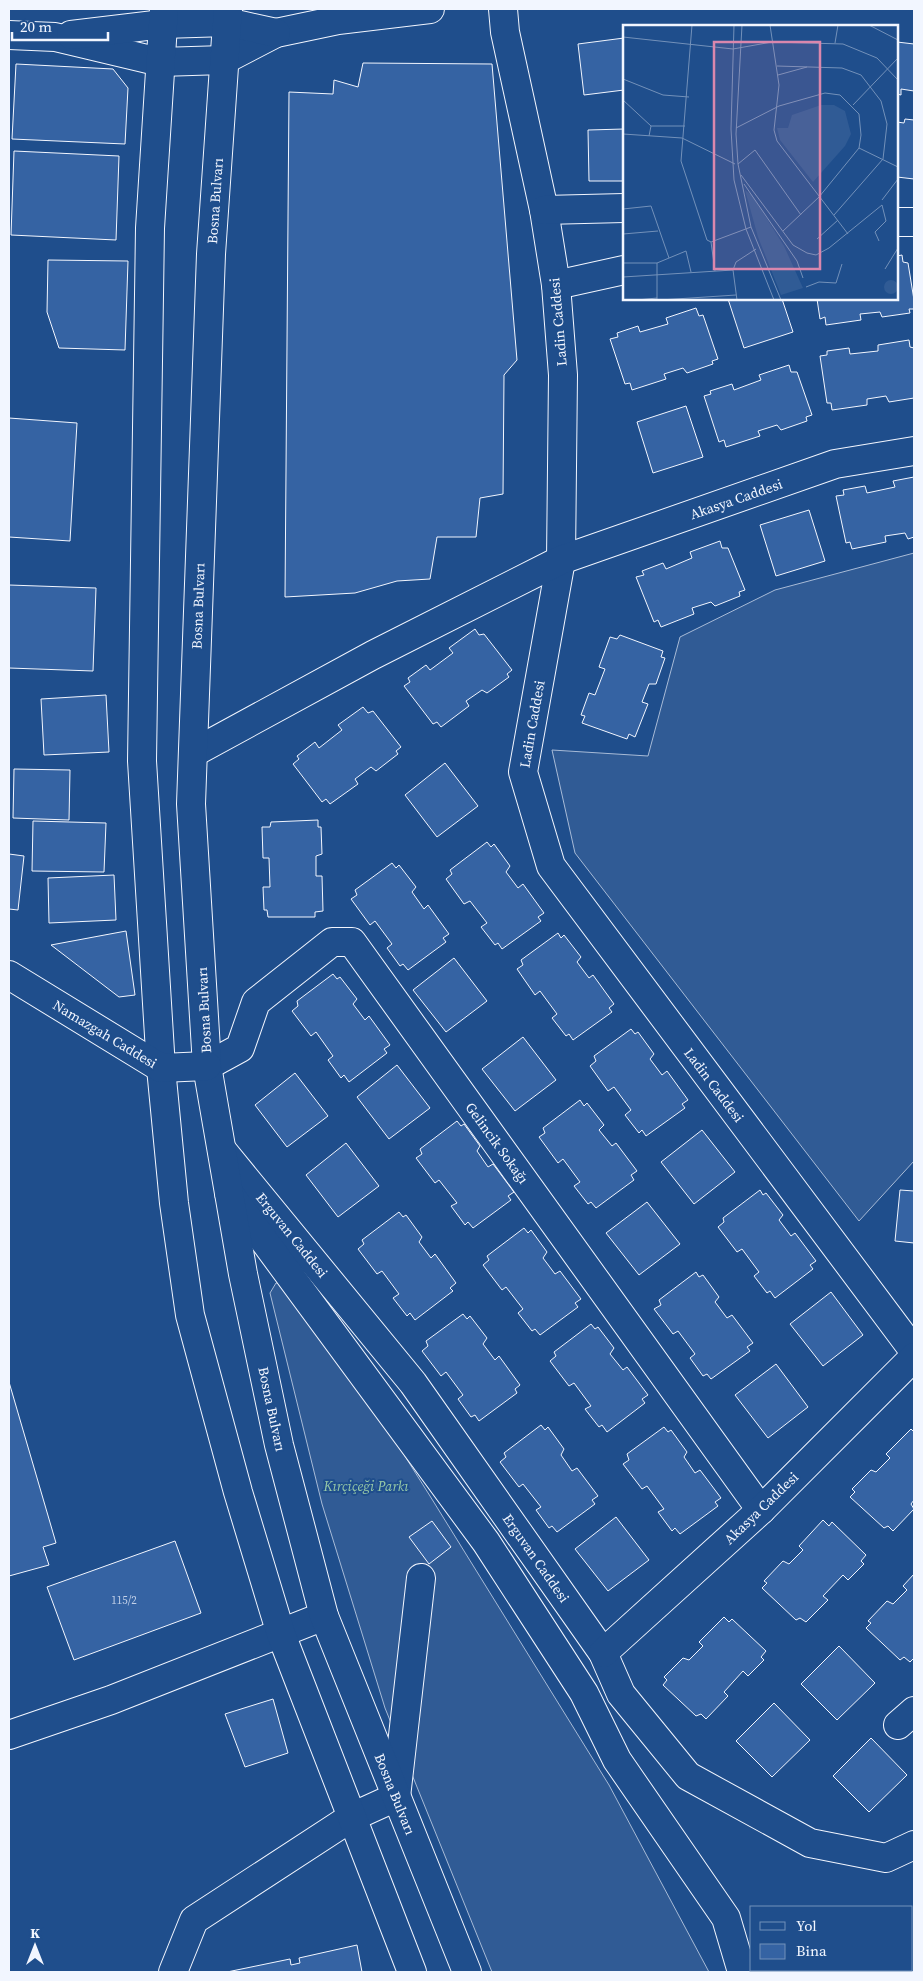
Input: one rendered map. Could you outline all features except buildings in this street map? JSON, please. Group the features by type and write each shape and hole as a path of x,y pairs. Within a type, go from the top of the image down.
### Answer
{"street":[{"path":"9,35 55,37 160,62 224,60 276,33 338,20 430,9"},
{"name":"Ladin Caddesi","path":"502,9 505,32 544,210 556,285 563,375 562,560 523,772 550,866 914,1352"},
{"path":"55,37 163,16 228,16 276,33"},
{"path":"163,16 149,238 142,761 161,1068 174,1203 190,1315 238,1492 280,1634 412,1972"},
{"name":"Bosna Bulvarı","path":"228,16 211,254 191,804 207,1066 243,1274 279,1445 324,1616 467,1972"},
{"path":"544,210 623,208"},
{"path":"898,222 914,222"},
{"path":"556,285 623,270"},
{"name":"Akasya Caddesi","path":"193,753 373,655 562,560 835,464 914,451"},
{"name":"Gelincik Sokağı","path":"207,1066 240,1048 256,1002 332,942 352,942 761,1510"},
{"name":"Namazgah Caddesi","path":"9,975 161,1068 207,1066"},
{"name":"Erguvan Caddesi","path":"222,1150 413,1383 603,1653 621,1694 688,1776 810,1843 886,1858 914,1845"},
{"path":"229,1193 486,1542 584,1693 617,1760 726,1918 742,1972"},
{"name":"Akasya Caddesi","path":"603,1653 761,1510 914,1357"},
{"path":"173,1972 194,1920 352,1817 396,1798 421,1578"},
{"path":"9,1735 111,1700 324,1616"}],"shaded area":[{"path":"914,553 914,1161 859,1221 575,853 552,750 648,756 680,637 775,590"},
{"path":"276,1283 285,1283 328,1334 430,1496 609,1785 709,1972 492,1972 385,1708 322,1504 270,1293"}],"park label":[{"name":"Kırçiçeği Parkı","path":"366,1486"}]}
